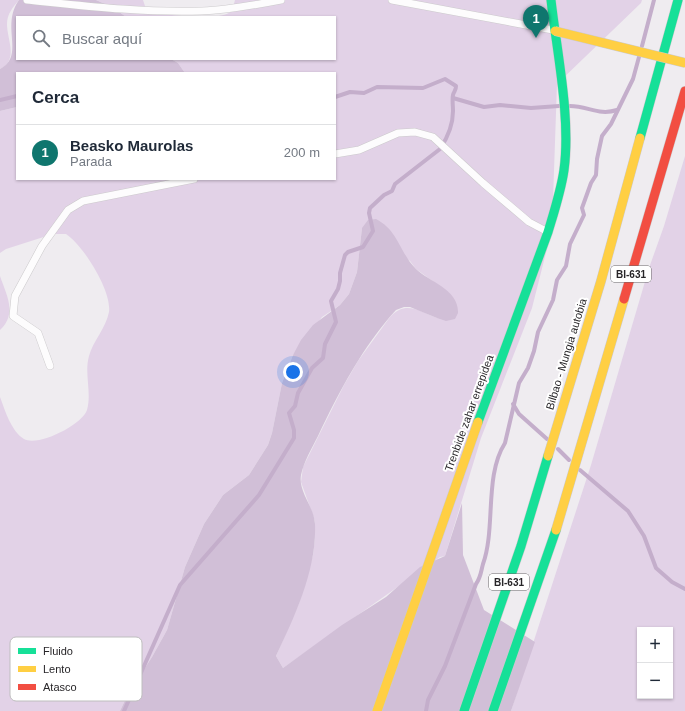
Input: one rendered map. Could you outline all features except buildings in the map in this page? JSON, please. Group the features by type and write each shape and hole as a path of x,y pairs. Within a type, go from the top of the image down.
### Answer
{"main road":[{"name":"Trenbide zahar errepidea","path":"377,711 489,390 548,232 558,200 564,170 565,119 551,0"},
{"name":"Bilbao - Mungia autobia","path":"464,711 521,546 550,451 601,281 678,0"},
{"path":"555,31 685,63"},
{"name":"BI-631","path":"493,711 550,551 685,91"}],"lane":[{"path":"27,0 124,9 202,11 245,7 281,0"},
{"path":"392,0 555,31"},
{"path":"336,154 359,150 398,133 415,132 433,137 448,152 529,222 548,232"},
{"path":"50,366 38,333 13,316 15,296 42,246 68,210 83,201 189,180"}],"shaded area":[{"path":"0,0 19,0 11,11 7,20 11,55 6,65 0,69"},
{"path":"19,0 96,0 114,8 125,16 16,16 16,60 173,60 178,63 184,72 16,72 16,107 0,111 0,69 8,63 11,56 11,30 14,10"},
{"path":"96,0 143,0 147,12 178,16 125,16 114,8"},
{"path":"235,0 642,0 641,3 557,84 552,229 532,308 481,438 445,556 440,557 283,668 276,656 299,603 313,555 315,538 315,521 301,482 303,467 344,385 358,361 390,317 402,309 413,308 437,318 449,293 416,269 410,261 362,228 357,272 349,294 340,305 322,317 293,355 282,383 272,433 268,445 249,475 223,495 204,524 185,567 167,630 142,672 142,637 10,637 10,701 125,701 120,711 0,711 0,397 12,426 24,439 31,441 49,437 69,428 77,422 87,410 89,390 87,370 89,356 93,345 105,324 109,312 109,303 106,292 95,269 80,248 66,234 53,234 6,249 0,253 0,111 16,107 16,180 336,180 336,72 184,72 178,63 173,60 336,60 336,16 215,16 225,15 232,11"},
{"path":"685,156 685,711 511,711 591,465 649,268 664,226"},
{"path":"376,219 390,229 406,256 416,269 449,292 454,298 458,313 455,319 446,321 410,307 404,307 396,310 362,354 334,403 308,455 301,475 302,487 314,517 315,541 309,575 297,609 276,656 283,668 342,625 386,597 420,567 445,556 462,503 463,555 484,610 535,642 511,711 120,711 125,701 142,701 142,672 167,630 185,567 204,524 223,495 249,475 268,445 272,433 282,383 293,355 301,340 313,325 340,305 349,294 357,272 362,228 368,220"},
{"path":"0,276 9,304 9,311 5,324 0,330"}],"waterway":[{"path":"642,46 654,0"},
{"path":"426,711 428,700 445,666 481,574 489,535 492,486 499,456 505,443 519,383 528,368 534,351 538,332 553,300 557,280 566,266 570,244 584,215 582,208 591,183 596,175 597,159 602,136 611,124 633,79 639,57"},
{"path":"142,670 180,585 259,495 294,438 294,430 289,413 295,406 298,393 312,368 323,358 325,344 336,322 331,301 338,289 340,273 345,255 348,252 363,247 373,231 369,213 370,208 384,195 392,191 395,184 440,149 448,136 451,126 453,116 453,94 456,86 445,79 423,88 377,87 364,93 350,92 336,97"},
{"path":"0,100 16,96"},
{"path":"453,98 484,107 500,105 531,108 559,106"},
{"path":"570,106 605,112 617,110"},
{"path":"513,404 519,414 547,439"},
{"path":"558,449 569,460"},
{"path":"580,470 628,511 644,536 656,568 672,582 685,589"},
{"path":"124,711 128,701"}],"traffic: fast":[{"path":"478,422 548,232 563,178 566,150 565,107 551,0"},
{"path":"640,138 678,0"},
{"path":"464,711 521,546 548,456"},
{"path":"493,711 556,530"}],"traffic: slow":[{"path":"555,31 685,63"},
{"path":"548,456 601,281 640,138"},
{"path":"556,530 624,299"},
{"path":"377,711 478,422"}],"traffic: jam":[{"path":"624,299 685,91"}],"place":[{"name":"Beasko Maurolas","path":"536,38"}]}
